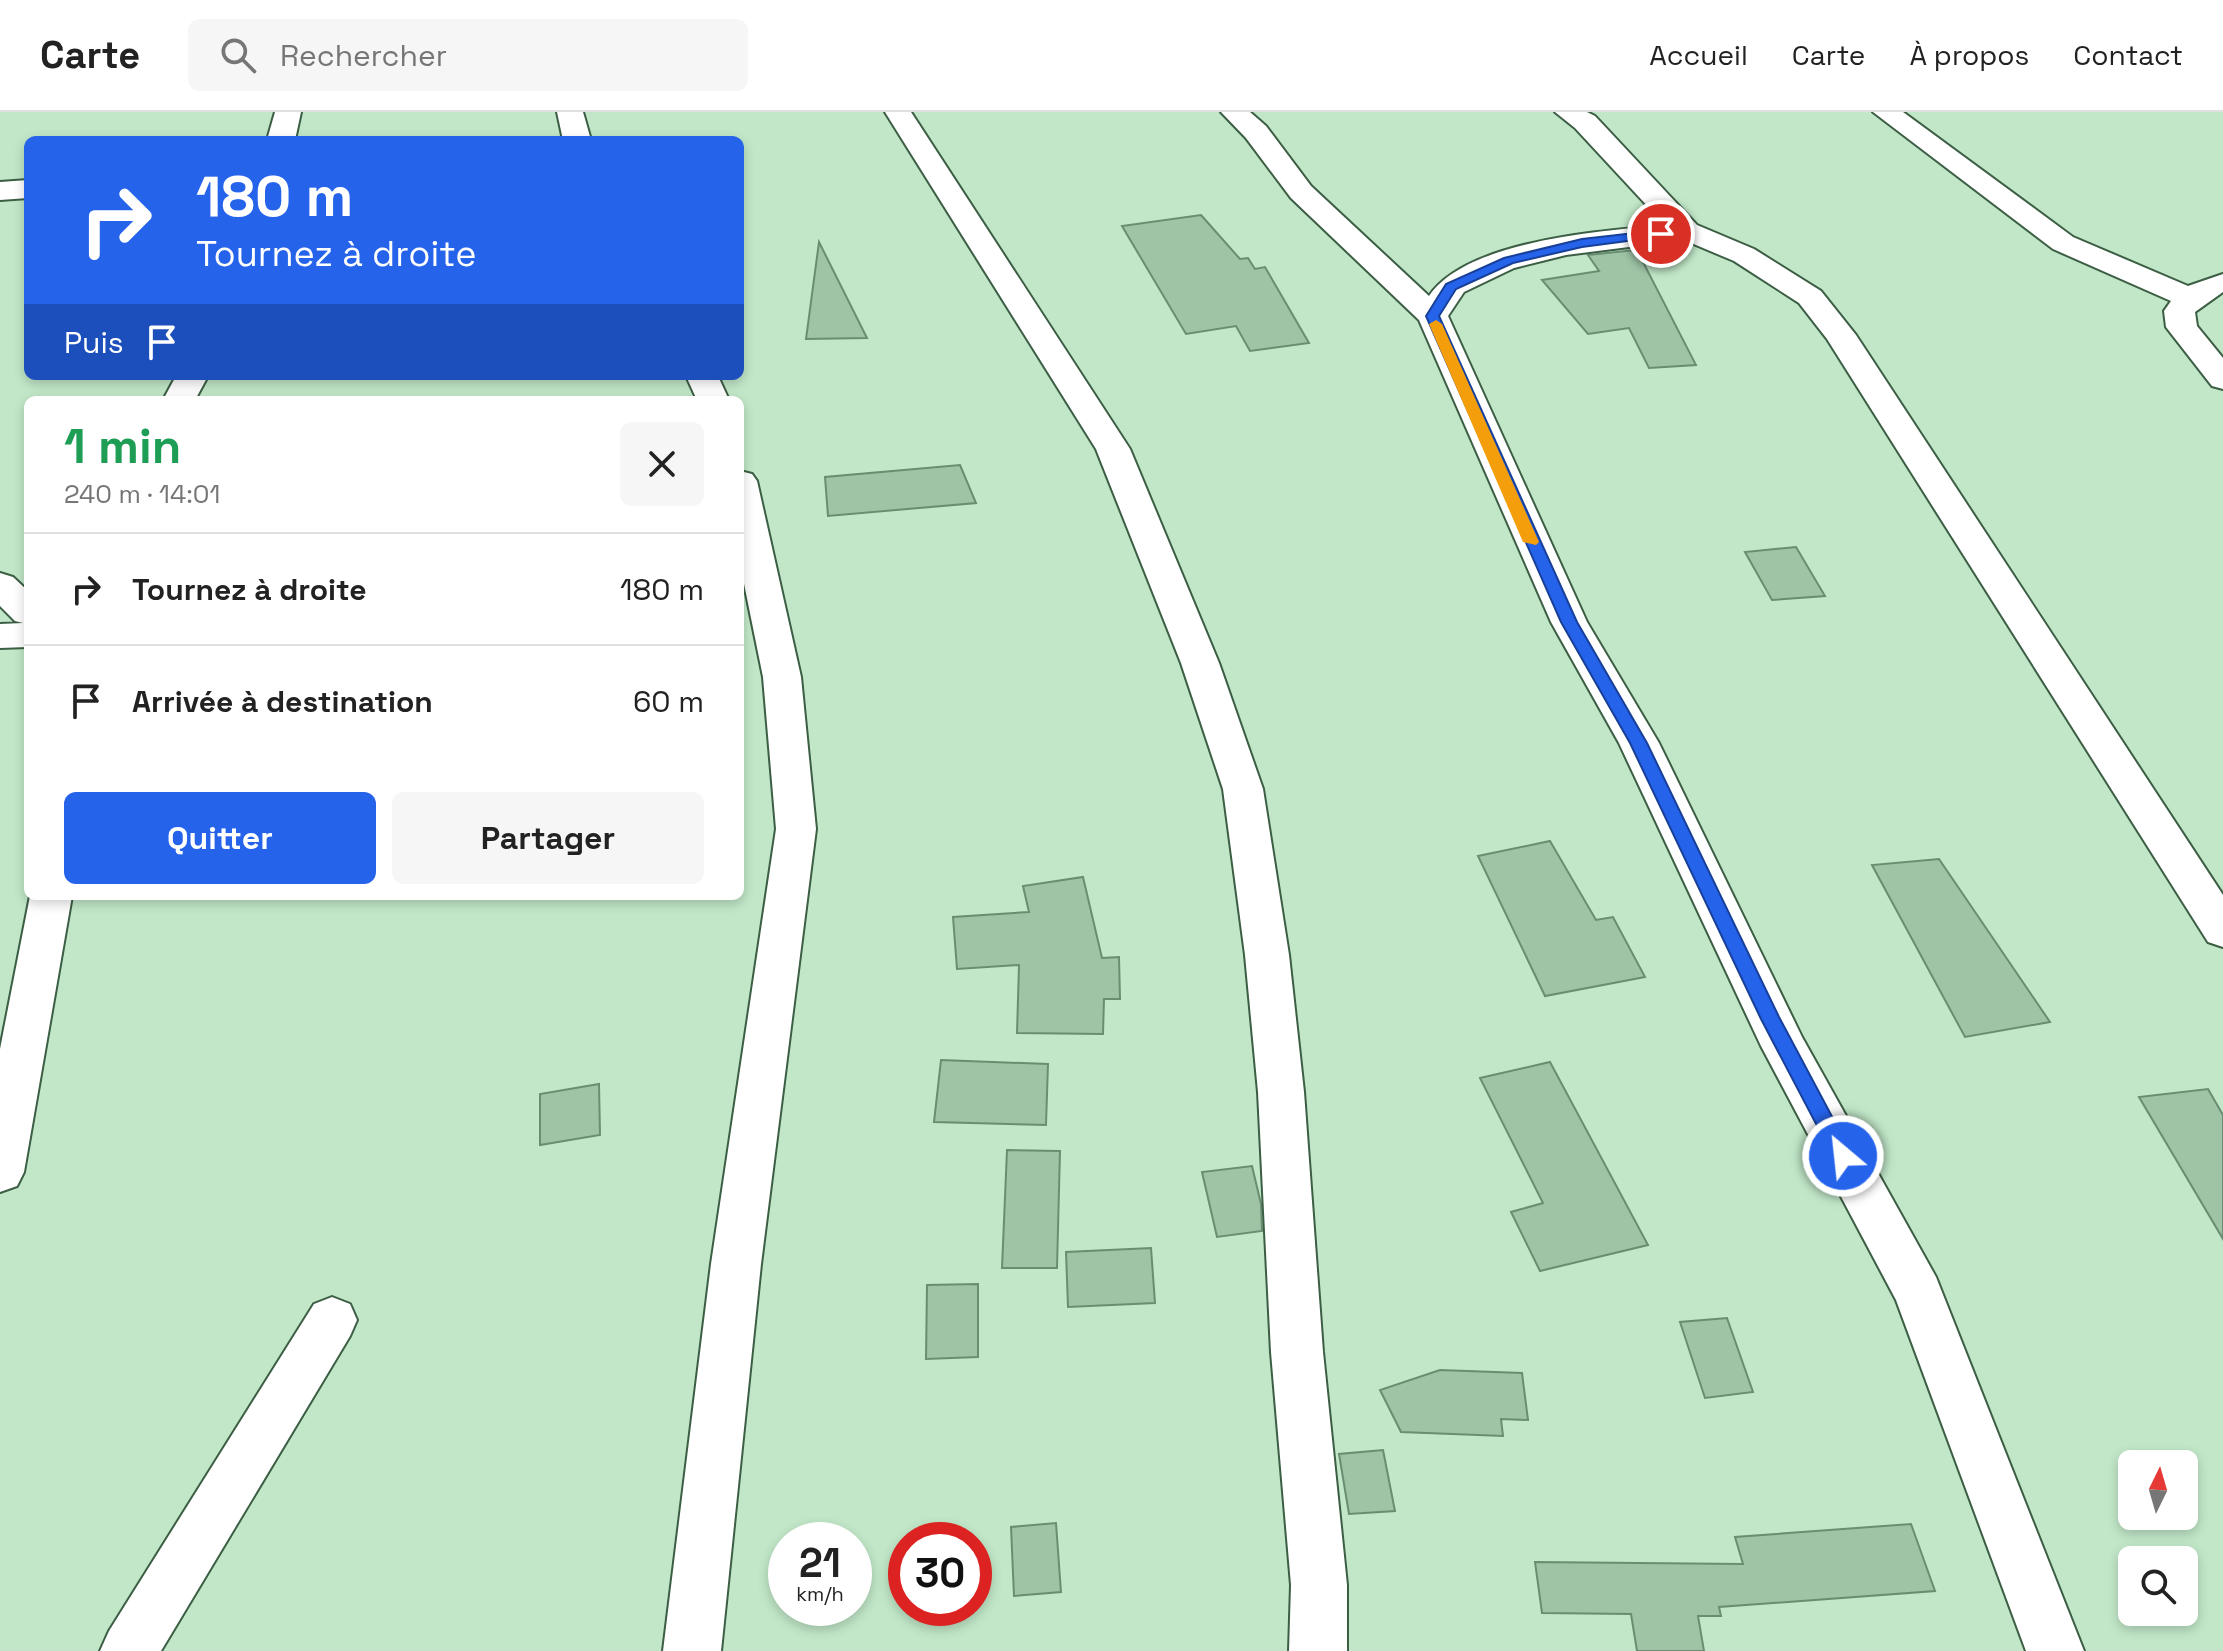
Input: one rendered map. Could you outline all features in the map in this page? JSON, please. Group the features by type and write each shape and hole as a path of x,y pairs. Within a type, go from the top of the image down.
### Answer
{"street":[{"path":"282,136 288,112"},
{"path":"570,112 576,136"},
{"path":"898,112 1113,449 1200,663 1243,789 1267,955 1281,1092 1297,1352 1319,1585 1318,1651"},
{"path":"1234,112 1256,132 1301,192 1433,316 1569,622 1639,743 1784,1046 1918,1293 2055,1651"},
{"path":"1568,112 1585,122 1687,231 1744,255 1810,297 1840,335 2223,930"},
{"path":"1886,112 2063,243 2190,298"},
{"path":"0,191 24,189"},
{"path":"1433,316 1451,286 1509,261 1582,243 1687,231"},
{"path":"2223,283 2209,285 2190,298 2179,311 2182,327 2223,379"},
{"path":"692,1651 736,1264 796,829 782,677 744,500"},
{"path":"0,585 24,608"},
{"path":"0,636 24,635"},
{"path":"0,1172 50,900"},
{"path":"129,1651 332,1320"}],"building":[{"path":"1201,215 1240,259 1248,258 1255,269 1265,267 1309,343 1250,351 1236,326 1186,334 1122,226"},
{"path":"819,242 867,338 806,339"},
{"path":"1635,250 1696,365 1649,368 1629,328 1588,334 1542,280 1599,271 1588,255"},
{"path":"960,465 976,503 828,516 825,477"},
{"path":"1796,547 1825,596 1772,600 1745,552"},
{"path":"1550,841 1596,920 1613,917 1645,977 1545,996 1478,856"},
{"path":"1939,859 2050,1022 1965,1037 1872,865"},
{"path":"1083,877 1102,958 1119,957 1120,999 1104,999 1103,1034 1017,1033 1019,965 957,969 953,917 1029,912 1023,886"},
{"path":"941,1060 1048,1064 1046,1125 934,1122"},
{"path":"1550,1062 1648,1245 1540,1271 1511,1212 1543,1203 1480,1078"},
{"path":"599,1084 600,1135 540,1145 540,1094"},
{"path":"2208,1089 2223,1115 2223,1239 2139,1097"},
{"path":"1007,1150 1060,1151 1057,1268 1002,1268"},
{"path":"1252,1166 1261,1204 1262,1231 1217,1237 1202,1172"},
{"path":"1151,1248 1155,1303 1068,1307 1066,1252"},
{"path":"978,1284 978,1357 926,1359 927,1285"},
{"path":"1727,1318 1753,1392 1705,1398 1680,1322"},
{"path":"1440,1370 1522,1373 1528,1420 1501,1419 1503,1436 1401,1432 1380,1390"},
{"path":"1383,1450 1395,1511 1349,1514 1339,1454"},
{"path":"1056,1523 1061,1592 1014,1596 1011,1527"},
{"path":"1911,1524 1935,1591 1719,1607 1721,1616 1698,1616 1704,1651 1637,1651 1631,1614 1542,1613 1535,1562 1743,1564 1735,1537"}],"slow traffic":[{"path":"1436,324 1531,542"}],"route":[{"path":"1661,234 1582,243 1509,261 1451,286 1433,316 1528,536 1569,622 1612,691 1639,743 1784,1046 1843,1156"}]}
